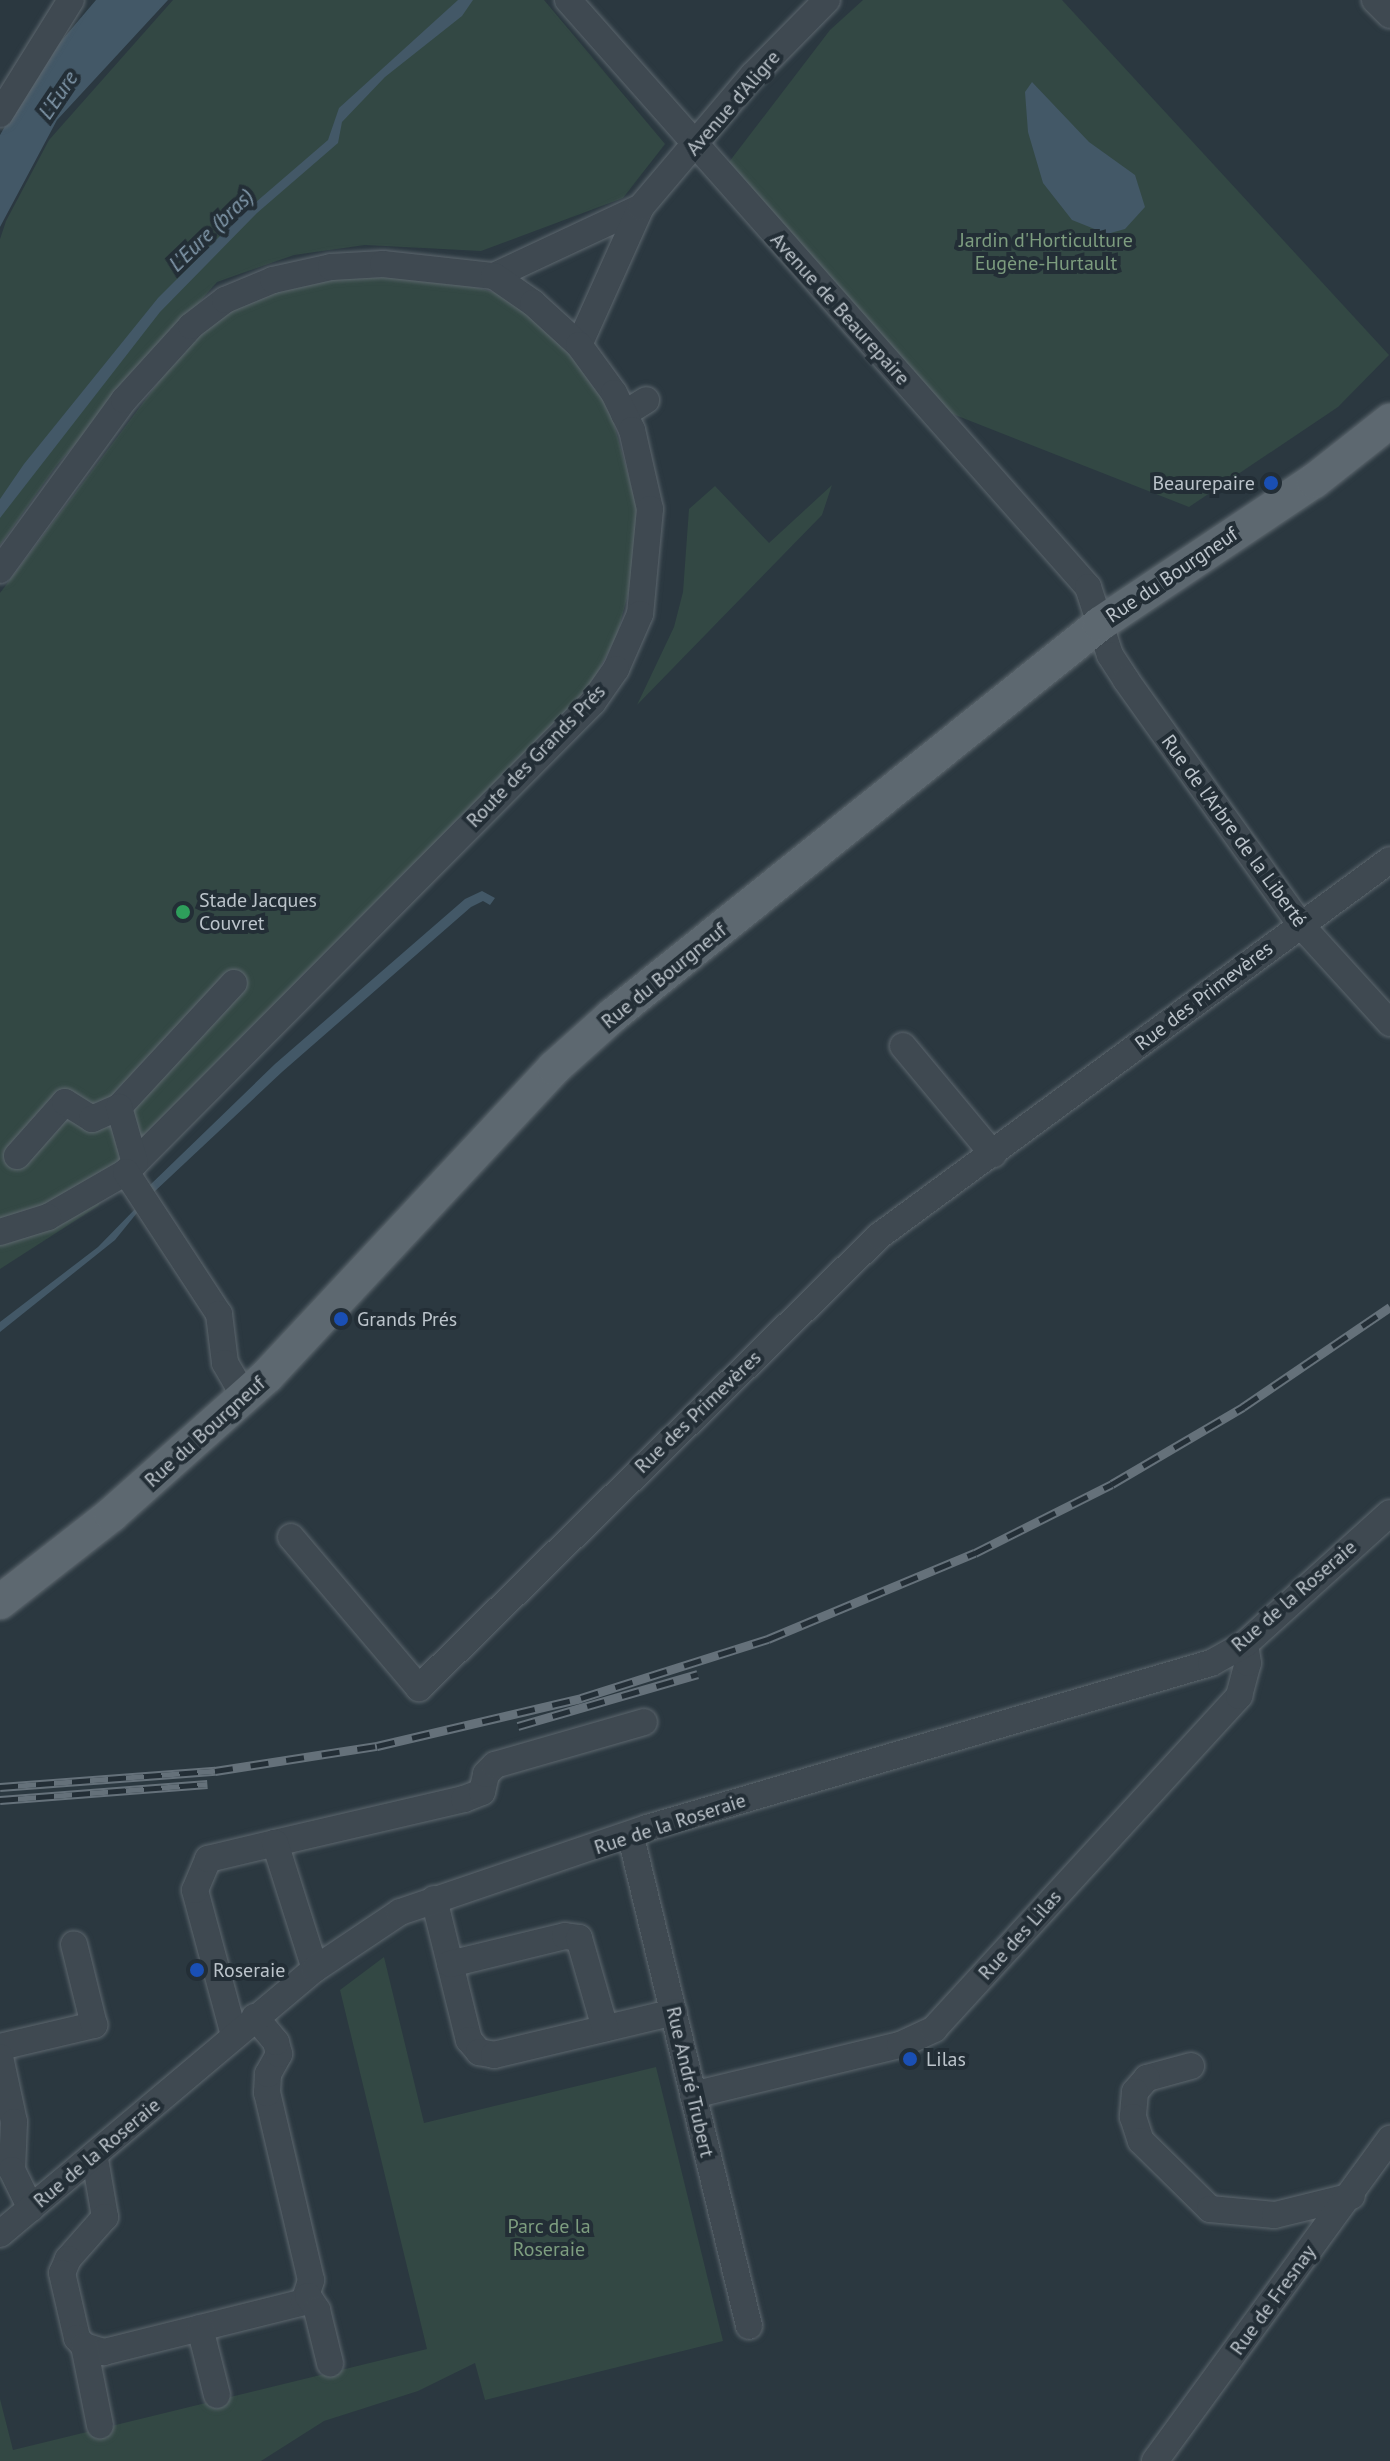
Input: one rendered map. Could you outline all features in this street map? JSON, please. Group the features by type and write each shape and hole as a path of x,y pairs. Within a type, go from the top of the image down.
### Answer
{"main road":[{"name":"Rue du Bourgneuf","path":"0,1602 111,1515 245,1397 554,1068 612,1016 1100,624 1314,481 1390,421"}],"street":[{"path":"0,114 71,0"},
{"name":"Avenue de Beaurepaire","path":"568,0 695,147 1088,587 1100,624"},
{"name":"Avenue d'Aligre","path":"579,345 641,207 753,75 827,0"},
{"path":"1375,0 1390,15"},
{"name":"Avenue d'Aligre","path":"494,276 641,207"},
{"path":"0,570 124,400 191,326 225,300 273,280 331,267 383,264 494,276"},
{"name":"Route des Grands Prés","path":"0,1232 137,1184 563,733 616,669 640,614 649,562 650,509 635,407 579,345 494,276"},
{"name":"Rue de l'Arbre de la Liberté","path":"1100,624 1110,655 1126,680 1300,924 1390,1023"},
{"name":"Rue des Primevères","path":"291,1537 419,1688 879,1236 1390,860"},
{"path":"17,1156 65,1102 92,1119 119,1107 234,983"},
{"path":"903,1046 993,1154"},
{"path":"119,1107 137,1184 219,1314 225,1363 245,1397"},
{"name":"Rue de la Roseraie","path":"0,2234 95,2159 255,2017 366,1931 434,1899 631,1837 647,1828 1211,1663 1245,1644 1390,1513"},
{"name":"Rue des Lilas","path":"693,2095 900,2045 934,2029 1239,1696 1248,1663 1245,1644"},
{"path":"234,2035 195,1890 208,1859 473,1796 482,1792 486,1774 495,1765 644,1722"},
{"name":"Rue André Trubert","path":"631,1837 749,2326"},
{"path":"275,1843 315,1969"},
{"path":"434,1899 469,2040 479,2052 494,2055 674,2012"},
{"path":"450,1964 565,1936 579,1938 605,2028"},
{"path":"0,2047 94,2025 74,1944"},
{"path":"255,2017 276,2042 279,2054 268,2074 267,2093 311,2280 308,2296 317,2310 330,2363"},
{"path":"0,2057 14,2122 12,2170 31,2209"},
{"path":"1191,2066 1147,2078 1135,2092 1133,2117 1141,2141 1210,2209 1275,2215 1352,2196"},
{"name":"Rue de Fresnay","path":"1155,2461 1352,2196 1390,2139"},
{"path":"95,2159 105,2217 68,2259 62,2273 77,2338 84,2346 100,2425"},
{"path":"1275,2215 1294,2236 1303,2258"},
{"path":"84,2346 104,2352 292,2305 308,2296"},
{"path":"200,2328 217,2395"}],"green space":[{"path":"173,0 544,0 665,144 623,198 481,251 365,245 294,255 217,282 57,465 0,545 0,239 6,221 49,140"},
{"name":"Jardin d'Horticulture Eugène-Hurtault","path":"863,0 1062,0 1389,355 1338,407 1189,507 940,409 726,166 830,30"},
{"name":"Stade Jacques Couvret","path":"366,276 453,281 500,294 537,320 585,369 609,406 637,507 635,568 617,635 590,687 142,1137 98,1206 0,1269 0,593 197,331 241,304 303,283"},
{"path":"832,485 822,515 637,705 674,627 683,592 689,509 715,486 769,543"},
{"name":"Parc de la Roseraie","path":"384,1957 424,2123 656,2067 723,2341 485,2400 475,2363 418,2391 324,2421 261,2461 0,2461 0,2399 13,2450 427,2349 340,1990"}],"water":[{"name":"L'Eure","path":"96,0 168,0 57,120 0,227 0,135 39,67"},
{"path":"458,0 473,0 462,16 385,77 342,122 338,143 257,213 160,312 0,518 0,499 24,464 158,298 241,215 328,140 339,108"},
{"path":"1032,82 1089,142 1135,175 1145,207 1125,229 1107,234 1072,220 1043,183 1028,132 1025,92"},
{"path":"482,891 495,898 490,905 483,901 471,907 282,1072 154,1192 115,1240 0,1332 0,1322 98,1247 137,1207 150,1185 275,1064 465,899"}],"railway":[{"path":"0,1787 215,1771 377,1746 581,1698 768,1639 975,1553 1112,1484 1243,1407 1390,1307"},
{"path":"518,1726 698,1674"},
{"path":"0,1800 207,1784"}],"place":[{"name":"Beaurepaire","path":"1271,483"},
{"name":"Stade Jacques Couvret","path":"183,912"},
{"name":"Grands Prés","path":"341,1319"},
{"name":"Roseraie","path":"197,1970"},
{"name":"Lilas","path":"910,2059"}],"water label":[{"name":"L'Eure (bras)","path":"211,230"}]}
